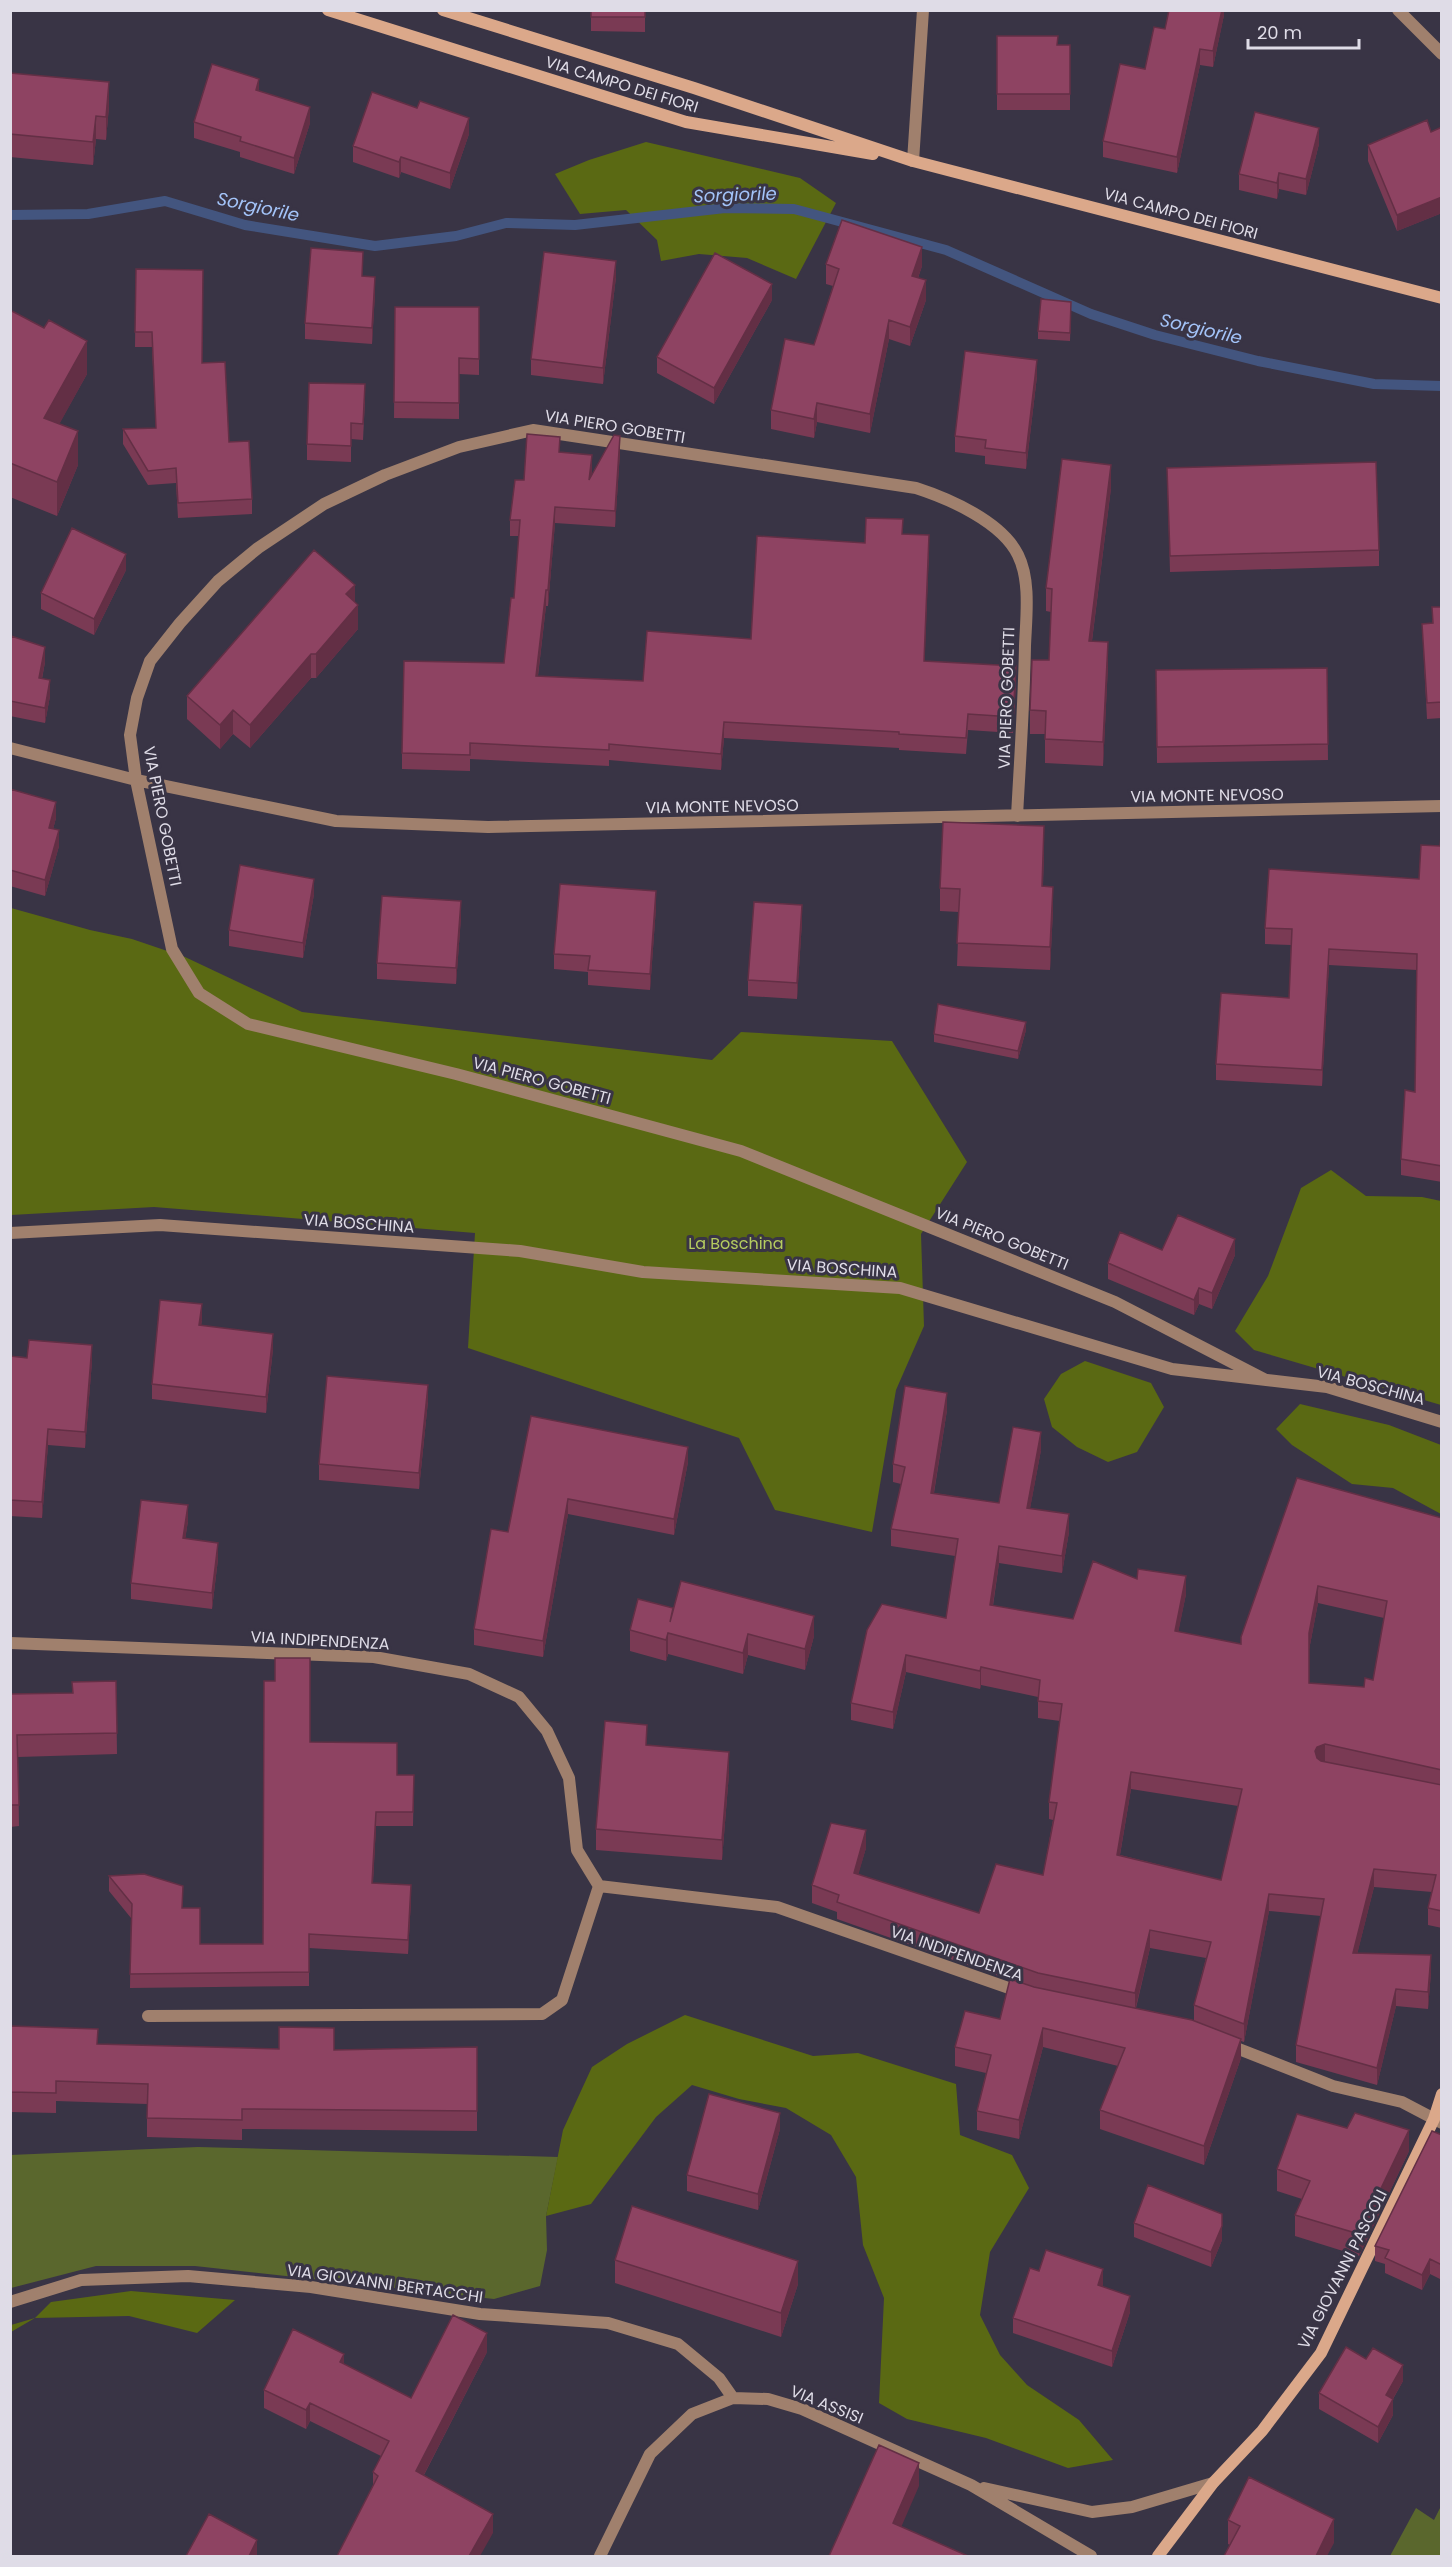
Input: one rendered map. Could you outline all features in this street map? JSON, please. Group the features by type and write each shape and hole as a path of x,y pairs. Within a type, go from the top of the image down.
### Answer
{"street":[{"name":"VIA CAMPO DEI FIORI","path":"328,10 686,122 913,160"},
{"name":"VIA CAMPO DEI FIORI","path":"443,10 694,88 913,160 1442,298"},
{"path":"913,160 923,10"},
{"path":"1398,10 1442,54"},
{"name":"VIA PIERO GOBETTI","path":"1017,816 1024,683 1025,584 1018,555 996,529 944,497 916,488 533,430 459,447 386,475 324,504 258,548 218,581 150,661 137,698 130,735 136,780 172,950 199,993 248,1024 456,1074 741,1151 1115,1302 1266,1380"},
{"name":"VIA MONTE NEVOSO","path":"10,748 136,780 336,821 476,827 1442,806"},
{"name":"VIA BOSCHINA","path":"10,1233 160,1225 520,1251 643,1272 900,1288 1172,1369 1327,1387 1442,1422"},
{"name":"VIA INDIPENDENZA","path":"10,1643 374,1657 469,1674 519,1697 547,1731 569,1778 577,1850 599,1886 777,1906 1036,1998"},
{"path":"148,2016 542,2014 562,2000 599,1886"},
{"path":"1215,2039 1333,2085 1402,2102 1438,2121"},
{"name":"VIA GIOVANNI PASCOLI","path":"1158,2556 1213,2482 1262,2431 1321,2354 1438,2121 1442,2094"},
{"name":"VIA GIOVANNI BERTACCHI","path":"10,2302 81,2280 188,2276 311,2287 480,2314 609,2323 678,2344 719,2378 733,2398"},
{"name":"VIA ASSISI","path":"600,2556 650,2454 692,2414 733,2398 768,2399 802,2409 971,2485 1091,2556"},
{"name":"VIA ASSISI","path":"971,2485 1092,2512 1132,2507 1213,2482"}],"green space":[{"path":"646,142 800,178 836,203 796,279 747,258 699,254 661,261 657,240 626,210 580,214 555,174 589,160"},
{"name":"La Boschina","path":"11,908 132,939 185,957 302,1012 712,1060 741,1032 892,1041 967,1162 921,1234 924,1326 896,1390 872,1532 775,1510 739,1438 468,1348 475,1233 154,1207 11,1215"},
{"path":"1331,1170 1366,1196 1422,1197 1441,1201 1441,1405 1254,1350 1235,1331 1268,1276 1301,1188"},
{"path":"1085,1361 1151,1383 1164,1407 1137,1452 1108,1462 1077,1447 1052,1427 1044,1399 1061,1374"},
{"path":"1300,1404 1389,1425 1441,1445 1441,1514 1393,1488 1352,1484 1292,1445 1276,1429"},
{"path":"685,2015 813,2056 858,2053 956,2084 960,2135 1012,2155 1029,2188 990,2252 980,2315 1000,2355 1027,2385 1079,2420 1113,2460 1068,2468 986,2438 907,2419 879,2403 884,2298 863,2245 856,2177 831,2135 786,2108 739,2099 692,2085 656,2117 591,2204 546,2216 563,2130 592,2067 627,2044"},
{"path":"198,2147 558,2157 546,2216 547,2250 540,2286 494,2299 195,2266 96,2266 11,2288 10,2155"},
{"path":"131,2291 235,2300 197,2333 129,2316 35,2318 51,2302"},
{"path":"35,2318 11,2332 11,2325"},
{"path":"1441,2506 1441,2556 1390,2556 1416,2508 1434,2520"}],"building":[{"path":"591,10 645,10 645,17 591,17"},
{"path":"1169,10 1222,10 1213,51 1200,49 1177,157 1103,141 1120,64 1145,69 1154,27 1165,29"},
{"path":"997,36 1058,36 1057,45 1070,45 1070,94 997,94"},
{"path":"212,64 259,79 256,90 310,107 294,158 240,141 241,137 194,122"},
{"path":"10,73 109,82 106,117 96,116 93,142 10,134"},
{"path":"372,92 417,108 420,101 469,118 450,173 401,157 399,162 353,146"},
{"path":"1255,112 1319,128 1306,179 1279,173 1277,183 1239,174"},
{"path":"1427,120 1431,132 1442,127 1442,197 1397,215 1368,145"},
{"path":"842,220 922,247 912,276 926,280 910,327 889,320 870,414 817,403 814,419 771,410 785,339 814,345 839,269 826,264"},
{"path":"311,248 363,252 362,276 375,277 372,328 305,323"},
{"path":"544,252 616,261 603,368 531,359"},
{"path":"715,253 772,284 714,388 657,357"},
{"path":"136,269 203,270 202,363 225,362 229,442 249,441 252,499 178,503 176,468 148,471 123,429 156,428 152,332 135,332"},
{"path":"1041,299 1071,302 1070,333 1038,331"},
{"path":"395,307 479,307 479,359 459,358 459,403 394,402"},
{"path":"10,310 44,328 49,320 87,341 44,418 78,431 57,482 10,463"},
{"path":"965,351 1037,360 1026,453 985,448 986,440 955,436"},
{"path":"309,383 365,384 363,424 351,423 351,446 307,444"},
{"path":"527,434 560,437 559,452 592,455 589,480 614,435 620,436 615,511 555,507 548,590 546,590 536,676 643,681 647,631 751,639 757,536 865,543 866,518 903,519 902,534 929,535 924,661 1016,666 1013,717 968,714 966,738 724,722 721,754 609,744 609,750 470,743 470,755 402,753 404,661 504,663 511,598 514,598 520,520 510,520 515,480 524,480"},
{"path":"1062,459 1111,465 1089,641 1108,642 1103,742 1045,739 1046,711 1030,710 1032,660 1049,660 1052,589 1046,588"},
{"path":"1376,462 1379,550 1170,556 1167,468"},
{"path":"72,528 126,554 94,619 41,593"},
{"path":"314,550 355,585 346,594 358,605 316,654 311,654 250,725 233,710 220,725 187,696"},
{"path":"1432,607 1442,607 1442,702 1427,703 1422,624 1433,623"},
{"path":"11,636 45,647 39,678 50,680 45,708 10,701"},
{"path":"1327,668 1328,744 1157,747 1156,670"},
{"path":"10,789 56,802 49,828 59,830 45,880 10,870"},
{"path":"943,822 1044,826 1042,886 1053,887 1050,947 957,943 960,889 940,888"},
{"path":"1442,827 1442,1166 1401,1159 1405,1090 1415,1092 1417,954 1329,949 1322,1070 1216,1064 1221,993 1289,998 1292,929 1265,928 1269,869 1419,879 1421,845 1440,846"},
{"path":"240,865 314,879 303,943 229,930"},
{"path":"560,884 656,891 650,974 588,970 590,956 554,954"},
{"path":"382,896 461,901 456,968 377,963"},
{"path":"754,902 802,905 797,983 748,980"},
{"path":"938,1004 1026,1022 1018,1051 934,1034"},
{"path":"1178,1215 1235,1239 1212,1293 1199,1288 1194,1300 1108,1263 1120,1232 1162,1250"},
{"path":"160,1300 202,1304 199,1325 273,1334 266,1397 152,1384"},
{"path":"29,1340 92,1345 85,1432 48,1429 42,1502 10,1500 10,1356 27,1358"},
{"path":"327,1376 428,1385 419,1473 319,1464"},
{"path":"905,1386 947,1393 931,1493 999,1503 1013,1427 1041,1432 1027,1508 1069,1514 1062,1556 999,1546 990,1605 1073,1619 1093,1561 1137,1579 1138,1569 1186,1576 1175,1631 1241,1644 1241,1637 1297,1478 1442,1518 1442,1770 1325,1744 1317,1747 1315,1751 1317,1758 1321,1761 1442,1785 1442,1911 1428,1908 1436,1875 1374,1869 1353,1953 1431,1955 1428,1992 1396,1989 1377,2068 1296,2045 1324,1899 1269,1894 1244,2024 1194,2005 1211,1942 1150,1930 1135,1993 1038,1973 837,1902 839,1895 812,1885 831,1823 866,1830 854,1873 979,1913 996,1864 1043,1875 1057,1803 1049,1802 1062,1704 1038,1701 1040,1680 981,1667 980,1671 906,1655 893,1712 851,1703 867,1630 882,1604 946,1618 958,1539 891,1529 905,1467 893,1464","holes":["1318,1586 1387,1601 1373,1680 1365,1678 1364,1687 1309,1683 1309,1633","1131,1772 1242,1789 1221,1880 1117,1855"]},
{"path":"531,1416 688,1447 674,1519 568,1499 543,1641 474,1629 491,1529 508,1532"},
{"path":"141,1500 188,1505 183,1538 218,1543 212,1593 131,1583"},
{"path":"681,1581 814,1616 805,1649 748,1634 743,1653 668,1633 666,1640 630,1630 638,1599 673,1608 670,1622"},
{"path":"275,1658 310,1658 310,1742 397,1743 397,1775 414,1775 413,1812 376,1812 372,1883 411,1885 408,1940 309,1934 309,1972 130,1974 132,1904 109,1876 144,1874 183,1886 182,1908 200,1908 200,1944 263,1944 264,1681 275,1681"},
{"path":"116,1681 117,1733 17,1735 19,1805 10,1805 10,1694 73,1693 72,1682"},
{"path":"605,1721 647,1725 646,1745 729,1752 722,1840 596,1829"},
{"path":"1010,1979 1034,1987 1192,2020 1241,2039 1204,2146 1100,2110 1125,2048 1043,2028 1019,2120 977,2111 991,2055 955,2047 965,2011 1000,2019"},
{"path":"10,2026 98,2029 97,2044 279,2049 279,2027 334,2028 334,2050 477,2047 477,2111 242,2109 242,2120 147,2118 148,2084 56,2081 56,2093 10,2092"},
{"path":"709,2094 780,2113 758,2194 687,2175"},
{"path":"1355,2113 1409,2130 1359,2234 1295,2215 1310,2181 1277,2169 1297,2114 1347,2128"},
{"path":"1432,2131 1442,2135 1442,2265 1430,2259 1422,2275 1385,2258 1389,2250 1375,2246"},
{"path":"1148,2185 1222,2214 1222,2226 1211,2252 1134,2223"},
{"path":"632,2206 798,2261 781,2313 615,2260"},
{"path":"1046,2250 1103,2269 1098,2285 1130,2296 1112,2351 1013,2318 1030,2268 1039,2271"},
{"path":"453,2315 487,2333 416,2471 493,2514 469,2556 337,2556 378,2476 373,2472 389,2441 310,2403 306,2410 264,2390 293,2329 344,2354 340,2362 411,2398"},
{"path":"1346,2347 1366,2359 1373,2348 1403,2365 1386,2395 1393,2399 1378,2427 1319,2393"},
{"path":"879,2445 919,2463 893,2523 968,2556 829,2556"},
{"path":"1249,2477 1334,2519 1316,2556 1224,2556 1240,2526 1228,2520"},
{"path":"209,2514 257,2540 249,2556 186,2556"}],"waterway":[{"name":"Sorgiorile","path":"10,215 88,214 165,201 245,225 375,246 456,236 506,223 575,225 725,208 794,209 946,250 1091,314 1155,335 1258,361 1374,384 1442,386"}]}
